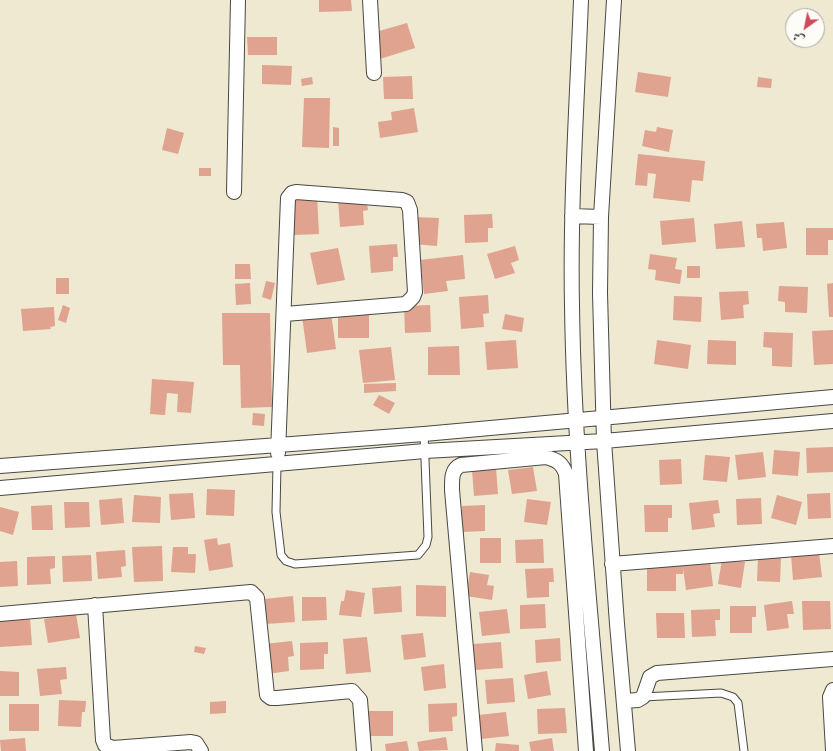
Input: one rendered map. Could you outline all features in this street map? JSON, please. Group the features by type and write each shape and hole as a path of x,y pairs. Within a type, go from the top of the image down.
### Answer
{"street":[{"path":"234,192 238,0"},
{"path":"370,0 374,73"},
{"path":"581,0 572,216 572,307 577,419 575,498 586,751"},
{"path":"614,0 601,217 600,293 604,441 612,564 628,751"},
{"path":"277,465 279,445 281,342 285,314 287,203 292,193 296,192 402,200 407,202 410,210 415,292 410,301 406,304 285,314"},
{"path":"572,216 601,217"},
{"path":"0,466 424,434 833,397"},
{"path":"0,488 425,451 577,441 604,441 833,421"},
{"path":"504,446 504,461"},
{"path":"475,751 452,478 456,467 461,465 546,457 556,460 563,466 575,498 602,751"},
{"path":"612,564 833,546"},
{"path":"0,614 245,591 255,594 257,598 267,695 271,698 277,698 352,690 360,700 364,751"},
{"path":"95,605 103,740 105,745 113,748 191,742 196,743 201,751"},
{"path":"624,701 638,700 643,697 650,677 657,673 833,659"},
{"path":"833,690 830,697 833,750"}],"lane":[{"path":"277,465 277,519 281,556 286,561 296,564 418,555 426,545 428,537 424,434"},
{"path":"643,697 721,693 733,697 738,703 744,751"}],"building":[{"path":"319,0 351,0 352,11 319,12"},
{"path":"407,23 415,48 380,59 372,33"},
{"path":"247,37 277,37 277,55 248,55"},
{"path":"262,65 292,66 291,85 262,84"},
{"path":"638,72 671,77 668,97 635,92"},
{"path":"412,76 413,99 384,99 383,77"},
{"path":"312,77 313,84 302,86 301,79"},
{"path":"758,77 772,79 771,88 757,87"},
{"path":"304,98 330,98 329,148 302,147"},
{"path":"414,108 418,132 380,138 378,122 392,120 391,112"},
{"path":"333,127 339,128 339,146 333,146"},
{"path":"657,127 673,130 669,152 642,146 645,130 656,132"},
{"path":"167,128 184,133 178,154 162,150"},
{"path":"638,154 705,161 703,181 692,180 690,202 653,198 656,174 648,173 647,186 635,185"},
{"path":"199,168 211,168 211,176 199,176"},
{"path":"317,195 319,234 294,235 289,196"},
{"path":"366,197 368,210 363,211 364,225 340,227 338,199"},
{"path":"492,214 493,228 488,228 488,242 465,243 464,215"},
{"path":"413,217 439,218 437,246 412,244"},
{"path":"694,218 696,242 662,245 660,221"},
{"path":"742,221 745,247 716,249 714,224"},
{"path":"784,222 787,248 763,251 762,238 757,238 756,224"},
{"path":"806,228 833,228 833,240 828,240 828,255 806,255"},
{"path":"397,244 398,257 393,257 393,271 371,273 369,246"},
{"path":"515,246 519,260 511,263 515,273 495,279 487,254"},
{"path":"338,248 345,280 317,285 310,253"},
{"path":"650,254 677,258 675,269 682,270 680,284 655,280 656,270 648,269"},
{"path":"463,255 465,279 446,281 448,291 424,294 420,260"},
{"path":"235,264 250,264 251,279 235,279"},
{"path":"687,266 700,266 700,278 687,278"},
{"path":"56,278 69,278 69,294 56,294"},
{"path":"266,281 275,283 271,300 262,297"},
{"path":"250,283 251,304 236,305 235,284"},
{"path":"833,283 833,317 829,317 827,284"},
{"path":"779,286 808,287 807,313 785,312 785,302 778,301"},
{"path":"748,291 749,304 743,305 744,318 721,320 719,292"},
{"path":"488,295 489,313 483,314 484,327 461,329 459,297"},
{"path":"674,296 702,297 701,322 673,320"},
{"path":"63,305 70,308 66,323 58,320"},
{"path":"430,305 431,332 405,333 404,306"},
{"path":"54,307 55,326 50,327 51,329 23,331 21,309"},
{"path":"338,309 369,309 369,338 338,338"},
{"path":"222,313 270,313 272,407 241,408 240,365 223,365"},
{"path":"331,313 336,349 307,353 302,316"},
{"path":"505,314 524,318 522,332 502,329"},
{"path":"833,330 833,364 814,365 812,331"},
{"path":"764,332 793,333 792,367 772,366 772,348 763,347"},
{"path":"516,340 518,368 487,370 485,342"},
{"path":"657,340 691,345 688,369 654,364"},
{"path":"708,340 736,341 736,365 707,364"},
{"path":"459,346 460,375 428,375 428,347"},
{"path":"391,347 395,380 363,383 359,350"},
{"path":"152,379 194,382 191,413 177,412 178,394 167,393 165,415 150,414"},
{"path":"396,383 396,391 364,393 364,384"},
{"path":"379,395 395,403 389,414 373,405"},
{"path":"253,413 265,414 264,426 252,425"},
{"path":"833,447 833,472 807,473 806,448"},
{"path":"774,450 800,452 798,476 772,474"},
{"path":"763,452 766,477 738,480 735,455"},
{"path":"705,455 730,457 727,482 703,480"},
{"path":"681,459 682,484 660,485 659,460"},
{"path":"533,467 537,491 512,494 508,470"},
{"path":"496,468 498,494 474,496 472,470"},
{"path":"207,489 235,490 234,516 206,515"},
{"path":"193,493 195,518 171,520 169,494"},
{"path":"830,493 831,518 808,519 807,494"},
{"path":"134,495 161,497 160,523 132,522"},
{"path":"777,495 802,502 796,525 771,518"},
{"path":"122,498 124,523 101,525 99,500"},
{"path":"761,498 762,524 737,525 736,499"},
{"path":"527,499 551,502 547,525 524,522"},
{"path":"718,500 720,513 713,514 715,527 692,530 689,503"},
{"path":"64,502 89,502 90,527 65,528"},
{"path":"52,505 53,530 32,530 31,506"},
{"path":"485,505 485,531 462,532 462,506"},
{"path":"644,505 672,505 672,518 668,518 668,532 645,532"},
{"path":"0,507 19,512 13,535 0,531"},
{"path":"217,538 218,545 230,543 233,567 209,571 204,540"},
{"path":"480,538 501,538 501,563 480,563"},
{"path":"543,539 544,563 516,563 515,540"},
{"path":"162,546 163,581 134,582 132,547"},
{"path":"173,547 188,547 188,554 196,554 195,573 171,572"},
{"path":"125,550 126,566 121,567 122,577 98,579 96,552"},
{"path":"819,552 822,577 793,580 791,555"},
{"path":"91,555 92,581 63,582 62,556"},
{"path":"55,556 55,568 50,569 51,584 27,585 27,557"},
{"path":"758,557 781,557 780,582 757,581"},
{"path":"722,559 745,562 741,588 718,584"},
{"path":"17,561 18,586 0,587 0,562"},
{"path":"710,561 713,586 686,590 683,568 683,574 676,574 676,591 647,591 647,566 683,566"},
{"path":"553,568 554,582 549,582 549,597 527,598 525,569"},
{"path":"470,572 489,575 487,585 494,586 492,600 466,596"},
{"path":"416,585 446,586 446,617 416,616"},
{"path":"401,586 402,612 374,614 372,588"},
{"path":"346,590 365,593 361,617 339,615 341,601 344,601"},
{"path":"293,596 295,622 266,624 264,599"},
{"path":"302,597 326,597 327,620 302,621"},
{"path":"792,601 794,614 787,614 789,628 767,631 764,605"},
{"path":"802,601 830,601 831,629 803,630"},
{"path":"545,604 546,628 520,629 520,605"},
{"path":"730,606 756,606 756,617 752,617 752,633 730,633"},
{"path":"507,609 510,633 482,636 479,612"},
{"path":"720,609 720,620 715,620 716,636 692,637 691,610"},
{"path":"656,613 684,613 685,638 657,638"},
{"path":"76,614 80,638 48,643 44,619"},
{"path":"30,618 32,645 0,647 0,620"},
{"path":"423,633 426,657 404,660 401,635"},
{"path":"367,637 371,672 346,674 343,639"},
{"path":"560,638 561,661 536,663 535,640"},
{"path":"292,641 294,656 288,657 289,671 267,674 264,644"},
{"path":"328,642 328,654 324,654 324,669 300,670 300,643"},
{"path":"501,642 503,668 475,670 473,644"},
{"path":"195,646 206,648 204,654 194,652"},
{"path":"444,664 446,688 424,691 421,667"},
{"path":"66,667 67,679 60,680 62,694 40,696 37,669"},
{"path":"0,671 19,672 19,696 0,696"},
{"path":"547,671 551,695 528,699 524,675"},
{"path":"513,678 515,702 487,704 485,680"},
{"path":"59,700 86,701 85,712 82,712 81,727 58,726"},
{"path":"226,701 226,713 210,714 210,702"},
{"path":"457,703 457,716 452,717 453,731 429,732 428,704"},
{"path":"9,704 39,704 39,731 9,731"},
{"path":"565,708 567,733 538,734 537,709"},
{"path":"364,711 393,711 393,736 364,736"},
{"path":"506,712 509,736 481,739 478,715"},
{"path":"446,737 448,750 419,751 417,742"},
{"path":"25,738 26,751 1,751 0,740"},
{"path":"552,738 554,751 531,751 529,742"},
{"path":"407,741 409,751 386,751 385,744"},
{"path":"496,743 519,745 519,751 495,751"}]}
